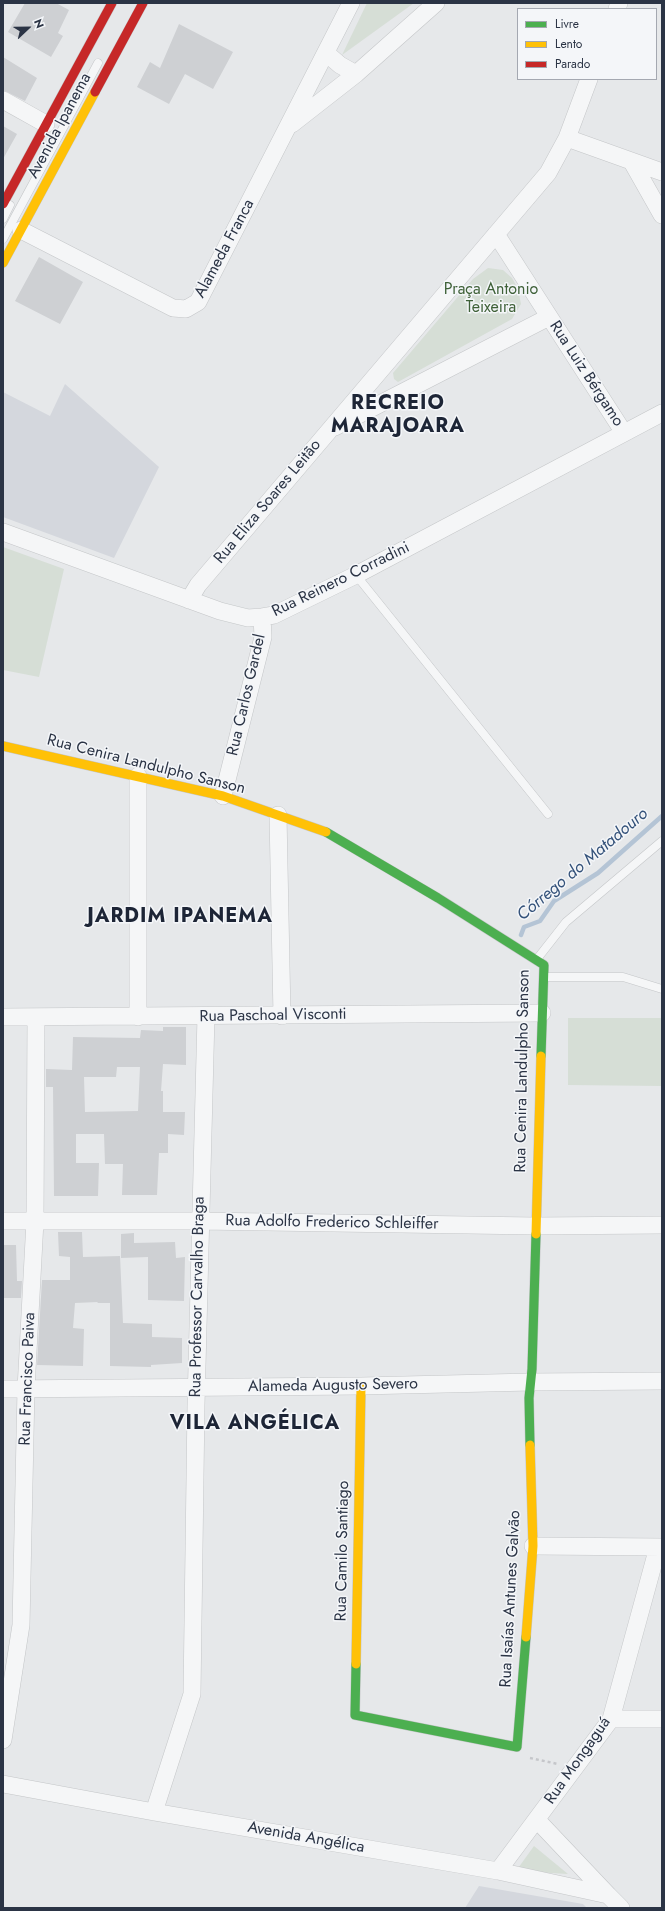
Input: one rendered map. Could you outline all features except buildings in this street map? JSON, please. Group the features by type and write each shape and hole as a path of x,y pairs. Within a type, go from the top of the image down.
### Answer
{"street":[{"name":"Avenida Ipanema","path":"3,204 112,3"},
{"name":"Avenida Ipanema","path":"3,263 143,3"},
{"name":"Alameda Franca","path":"21,230 173,308 186,309 198,302 351,3"},
{"name":"Alameda Franca","path":"288,127 356,74 436,3"},
{"path":"326,53 340,65 356,74"},
{"name":"Rua Eliza Soares Leitão","path":"189,600 198,585 548,173 567,138 589,80"},
{"path":"3,100 46,124"},
{"path":"567,138 662,172"},
{"path":"632,162 662,215"},
{"name":"Rua Luiz Bérgamo","path":"496,234 624,433"},
{"path":"328,431 549,317"},
{"name":"Rua Reinero Corradini","path":"3,532 220,612 248,618 274,615 356,575 662,413"},
{"name":"Rua Carlos Gardel","path":"223,796 263,637 262,617"},
{"name":"Rua Cenira Landulpho Sanson","path":"3,746 223,796 328,833 438,898 544,965 531,1382"},
{"path":"138,776 138,1017"},
{"path":"278,815 282,1016"},
{"name":"Rua Paschoal Visconti","path":"3,1017 542,1013"},
{"name":"Rua Professor Carvalho Braga","path":"154,1812 192,1694 200,1221 206,1016"},
{"name":"Rua Francisco Paiva","path":"3,1740 21,1625 26,1389 35,1221 36,1017"},
{"name":"Rua Adolfo Frederico Schleiffer","path":"3,1221 200,1221 535,1226 662,1225"},
{"name":"Alameda Augusto Severo","path":"3,1389 197,1388 662,1381"},
{"name":"Rua Isaías Antunes Galvão","path":"517,1746 533,1546 529,1398 531,1382"},
{"name":"Rua Camilo Santiago","path":"361,1386 355,1716 517,1746"},
{"path":"533,1546 660,1547"},
{"name":"Rua Mongaguá","path":"498,1871 611,1719 660,1547"},
{"path":"611,1719 662,1719"},
{"name":"Avenida Angélica","path":"3,1784 154,1812 498,1871 608,1895"},
{"path":"537,1820 621,1908"}],"lane":[{"path":"3,218 118,3"},
{"path":"3,238 103,54"},
{"path":"356,575 548,814"},
{"path":"536,960 566,922 662,841"},
{"path":"543,977 623,977 662,989"}],"path":[{"path":"517,1746 524,1757 560,1765 571,1774"}],"shaded area":[{"path":"65,384 159,467 114,558 3,517 3,392 50,416"},
{"path":"479,1886 583,1904 587,1908 465,1908"}],"green space":[{"path":"367,3 414,3 342,55"},
{"name":"Praça Antonio Teixeira","path":"488,268 503,270 512,278 518,289 521,304 512,319 398,382 394,379 393,373 473,279"},
{"path":"3,547 64,569 39,677 3,670"},
{"path":"568,1018 662,1018 662,1086 568,1085"},
{"path":"534,1846 568,1874 516,1871"}],"waterway":[{"name":"Córrego do Matadouro","path":"521,935 524,927 540,921 554,901 598,873 662,816"}],"traffic: fast":[{"path":"326,832 438,898 544,965 541,1056"},
{"path":"530,1445 529,1398 532,1369 536,1234"},
{"path":"356,1664 355,1715 517,1747 526,1637"}],"traffic: slow":[{"path":"3,263 95,92"},
{"path":"3,746 223,796 326,832"},
{"path":"536,1234 541,1056"},
{"path":"356,1664 361,1386"},
{"path":"526,1637 533,1546 530,1445"}],"traffic: jam":[{"path":"3,204 112,3"},
{"path":"95,92 143,3"}],"district":[{"name":"RECREIO MARAJOARA","path":"398,416"},
{"name":"JARDIM IPANEMA","path":"180,917"},
{"name":"VILA ANGÉLICA","path":"255,1424"}]}
